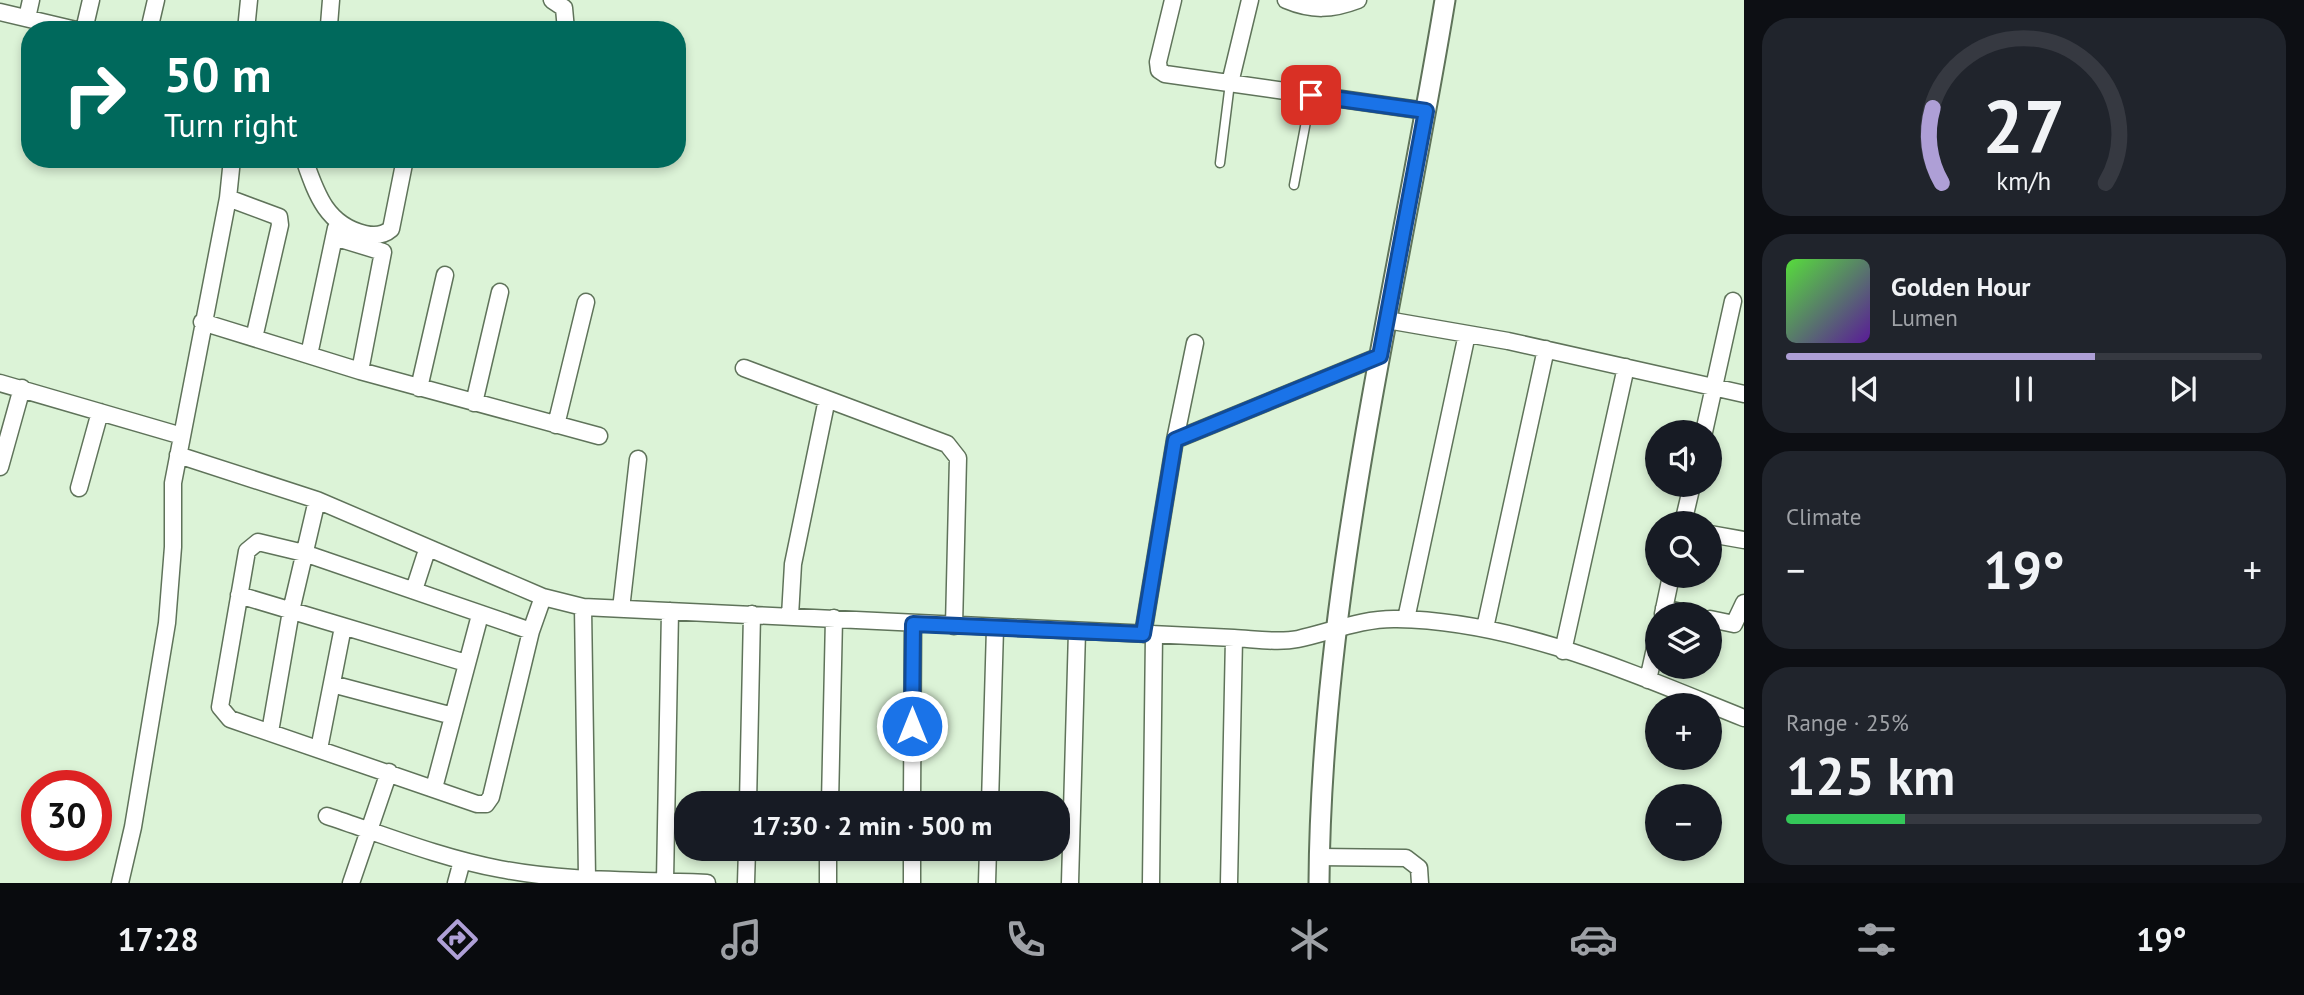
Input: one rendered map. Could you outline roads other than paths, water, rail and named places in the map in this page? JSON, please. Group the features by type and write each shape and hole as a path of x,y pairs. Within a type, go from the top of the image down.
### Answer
{"street":[{"path":"27,18 31,0"},
{"path":"86,21 92,0"},
{"path":"151,21 156,0"},
{"path":"247,21 249,0"},
{"path":"329,21 331,0"},
{"path":"552,0 564,8 565,21"},
{"path":"1173,0 1157,62 1159,70 1165,74 1426,111"},
{"path":"1230,83 1250,0"},
{"path":"1286,0 1318,9 1335,9 1358,0"},
{"path":"1319,883 1319,812 1335,628 1380,356 1445,0"},
{"path":"0,12 39,21"},
{"path":"120,883 133,827 167,623 173,547 171,501 178,455 228,198 231,168"},
{"path":"308,168 335,229 309,355"},
{"path":"335,229 374,235 385,234 391,229 403,168"},
{"path":"228,198 279,217 280,225 254,338"},
{"path":"335,229 379,248 384,257 360,371"},
{"path":"419,388 445,275"},
{"path":"474,403 500,292"},
{"path":"556,425 586,302"},
{"path":"1707,420 1733,302"},
{"path":"1387,320 1546,349 1744,394"},
{"path":"202,322 419,388 599,436"},
{"path":"1406,620 1467,334"},
{"path":"1151,883 1149,634 1175,440 1195,343"},
{"path":"1485,628 1546,349"},
{"path":"1175,440 1380,356"},
{"path":"1563,651 1626,367"},
{"path":"744,368 947,444 955,451 958,458 954,626"},
{"path":"0,383 182,436"},
{"path":"0,467 22,388"},
{"path":"790,616 793,564 827,399"},
{"path":"79,488 100,412"},
{"path":"178,455 317,500 427,550 543,597 583,607 995,628 1295,639 1335,628 1406,620 1485,628 1648,680 1744,718"},
{"path":"621,609 638,459"},
{"path":"270,732 291,611 317,500"},
{"path":"1722,536 1744,540"},
{"path":"531,631 304,553 267,543 252,545 247,551 220,707 230,719 477,804 486,804 491,797 531,631 543,597"},
{"path":"414,590 427,550"},
{"path":"239,595 466,663"},
{"path":"1722,622 1734,624 1744,603"},
{"path":"583,607 587,877"},
{"path":"665,881 670,611"},
{"path":"748,791 752,614"},
{"path":"435,788 480,615"},
{"path":"830,791 834,618"},
{"path":"912,791 913,624"},
{"path":"319,749 343,627"},
{"path":"990,791 995,628"},
{"path":"1070,883 1077,631"},
{"path":"1229,883 1234,638"},
{"path":"332,684 453,716"},
{"path":"351,883 389,772"},
{"path":"327,816 462,861 538,879 587,877 616,881 707,883"},
{"path":"1319,857 1406,858 1419,868 1420,883"},
{"path":"456,883 462,861"},
{"path":"746,883 747,861"},
{"path":"828,861 828,883"},
{"path":"912,861 912,883"},
{"path":"987,883 988,861"}],"lane":[{"path":"1220,163 1230,83"},
{"path":"1294,184 1311,95"}]}
